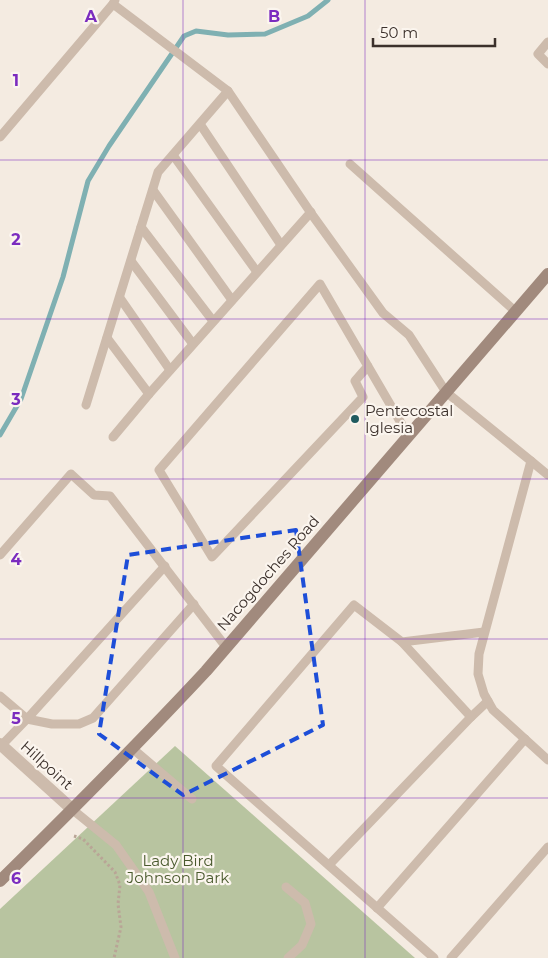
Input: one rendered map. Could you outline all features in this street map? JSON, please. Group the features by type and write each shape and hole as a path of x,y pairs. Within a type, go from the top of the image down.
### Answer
{"main road":[{"name":"Nacogdoches Road","path":"0,881 73,810 188,690 548,274"}],"street":[{"name":"Hillpoint","path":"1,745 73,810"}],"lane":[{"path":"0,137 114,2 228,91 310,212 383,312 410,335 446,392 548,475"},
{"path":"548,42 538,54 548,64"},
{"path":"86,405 158,172 228,91"},
{"path":"200,124 281,245"},
{"path":"173,155 257,272"},
{"path":"350,164 515,311"},
{"path":"152,190 232,300"},
{"path":"113,437 148,394 310,212"},
{"path":"141,227 213,322"},
{"path":"131,261 193,344"},
{"path":"368,366 355,381 364,397 212,557 159,470 320,284 368,366 408,436"},
{"path":"120,298 170,370"},
{"path":"107,338 148,394"},
{"path":"531,462 484,632 479,654 478,674 484,694 493,710 548,760"},
{"path":"0,555 71,474 94,495 110,496 226,646"},
{"path":"1,745 27,719 165,566"},
{"path":"0,696 27,719 52,724 80,724 92,718 194,604"},
{"path":"434,958 216,766 354,605 402,642 471,716"},
{"path":"402,642 484,632"},
{"path":"329,865 471,716 488,701"},
{"path":"377,908 525,739"},
{"path":"133,748 192,799"},
{"path":"73,810 116,845 149,892 175,958"},
{"path":"450,958 548,846"},
{"path":"286,887 305,903 311,924 302,945 288,958"}],"path":[{"path":"74,836 84,839 115,872 120,885 118,904 121,926 114,958"}],"highlighted area":[{"path":"296,530 323,725 183,795 99,734 128,555"}],"green space":[{"name":"Lady Bird Johnson Park","path":"175,746 415,958 0,958 0,909"}],"waterway":[{"path":"0,435 21,399 63,277 88,181 109,146 184,36 196,31 228,35 265,34 308,16 328,0"}],"place":[{"name":"Pentecostal Iglesia","path":"355,419"}]}
